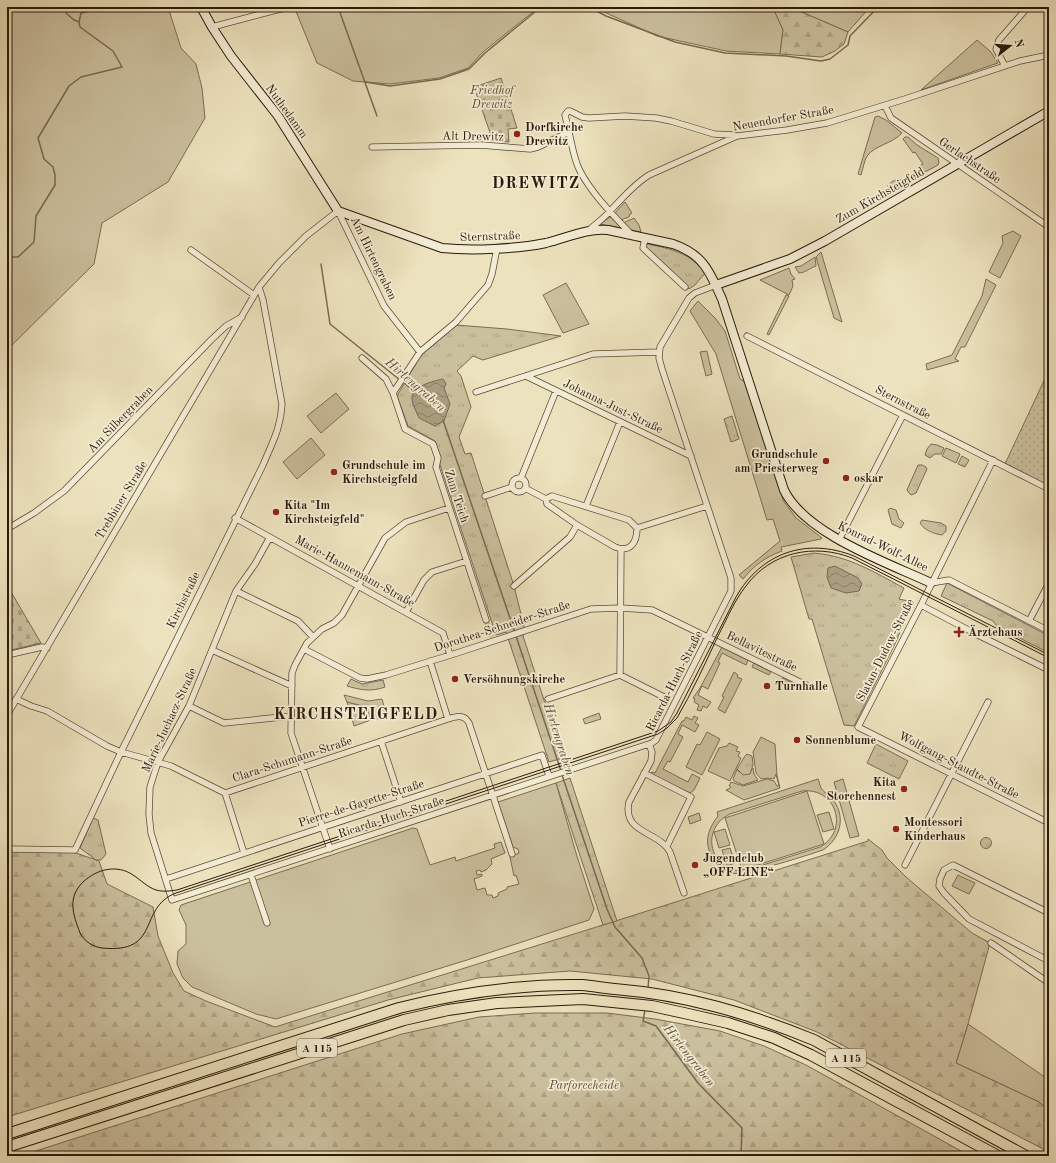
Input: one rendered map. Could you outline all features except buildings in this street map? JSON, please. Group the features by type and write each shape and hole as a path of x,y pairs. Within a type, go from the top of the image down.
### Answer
{"highway":[{"name":"A 115","path":"7,1134 399,1008 438,998 486,990 539,986 582,986 653,993 732,1010 777,1025 814,1040 1026,1156"},
{"name":"A 115","path":"7,1147 404,1020 448,1010 497,1003 575,999 652,1006 728,1023 774,1038 811,1055 998,1156"}],"street":[{"name":"Nuthedamm","path":"201,7 231,56 278,116 325,188 338,211"},
{"path":"212,27 288,7"},
{"path":"1005,66 996,49 999,40 1028,7"},
{"name":"Neuendorfer Straße","path":"589,230 610,211 630,189 648,175 737,136 827,123 885,106 1020,61 1049,55"},
{"name":"Gerlachstraße","path":"885,106 891,118 1049,228"},
{"path":"631,235 589,185 580,171 569,132 565,114 566,112 570,111 582,117 590,118 625,116 656,118 714,134 737,136"},
{"name":"Zum Kirchsteigfeld","path":"716,285 790,259 825,241 1049,111"},
{"name":"Alt Drewitz","path":"372,147 480,145 530,149 538,147 569,132"},
{"name":"Sternstraße","path":"338,211 442,248 455,249 524,247 547,243 589,230 608,230 673,244 687,249 702,260 711,273 716,285"},
{"name":"Trebbiner Straße","path":"7,715 259,287 279,263 306,236 338,211"},
{"name":"Am Hirtengraben","path":"338,211 384,306 420,352"},
{"path":"645,238 643,248 685,287"},
{"path":"393,393 420,352 456,322 488,285 492,274 497,248"},
{"path":"191,250 254,295"},
{"path":"476,392 593,354 659,352 662,341 689,298 695,293 716,285"},
{"name":"Konrad-Wolf-Allee","path":"716,285 722,299 784,490 791,503 807,517 839,540 881,561 931,583 950,580 1049,631"},
{"name":"Kirchstraße","path":"7,849 75,850 121,752 263,465 278,429 281,419 282,404 277,371 259,287"},
{"name":"Am Silbergraben","path":"7,529 34,513 64,491 211,340 226,326 242,317"},
{"name":"Sternstraße","path":"747,336 1049,489"},
{"name":"Ricarda-Huch-Straße","path":"172,900 649,744 656,740 729,597 732,584 662,369 659,352"},
{"name":"Zum Teich","path":"362,358 386,379 393,393 406,429 433,444 438,458 436,467 486,620"},
{"name":"Johanna-Just-Straße","path":"526,376 691,456"},
{"path":"521,478 556,391"},
{"path":"839,540 903,415"},
{"path":"586,506 620,422"},
{"name":"Slatan-Dudow-Straße","path":"858,727 992,460"},
{"path":"512,488 513,480 521,478"},
{"path":"521,478 525,483 525,488"},
{"path":"512,488 518,492 525,488"},
{"path":"485,496 512,488"},
{"path":"525,488 546,499 547,504 577,525 621,549 632,545 637,535 637,528 629,520 552,496 546,499"},
{"path":"637,528 707,506"},
{"path":"330,849 291,733 293,669 307,643 322,629 339,620 385,538 406,522 449,508"},
{"name":"Marie-Hannemann-Straße","path":"236,518 442,633 450,655"},
{"path":"514,586 570,537 577,525"},
{"name":"Marie-Juchacz-Straße","path":"172,900 151,833 149,814 150,787 158,762 189,706 236,591 255,564 270,537"},
{"path":"620,675 621,549"},
{"path":"406,612 424,580 432,572 467,561"},
{"path":"1029,621 1049,583"},
{"path":"236,591 298,621 313,637"},
{"path":"921,604 978,635 1049,670"},
{"name":"Dorothea-Schneider-Straße","path":"304,650 360,678 367,679 450,655 493,639 508,636 591,609 621,608 652,610 709,637"},
{"name":"Bellavitestraße","path":"709,637 806,685"},
{"path":"7,655 42,647 47,648"},
{"path":"212,650 292,686"},
{"path":"430,661 448,719"},
{"path":"548,698 620,675 664,697"},
{"name":"Clara-Schumann-Straße","path":"16,699 47,711 107,746 121,752 171,766 225,793 457,716 466,718 469,723 486,773"},
{"path":"905,865 988,702"},
{"path":"189,706 224,723 291,716"},
{"name":"Wolfgang-Staudte-Straße","path":"858,727 1049,823"},
{"path":"381,741 401,802"},
{"path":"649,744 652,752 652,758 629,802 629,817 636,827 667,846 684,893"},
{"name":"Pierre-de-Gayette-Straße","path":"166,879 542,755 549,776"},
{"path":"486,773 512,854"},
{"path":"644,773 692,797 667,846"},
{"path":"225,793 244,853"},
{"path":"1049,913 953,864 944,870 940,879 940,886 944,893 969,919 1049,961"},
{"path":"251,875 267,923"},
{"path":"991,943 1049,983"}],"green space":[{"path":"7,7 168,7 181,48 196,64 202,88 205,118 168,182 102,223 94,264 7,350"},
{"path":"304,7 539,7 483,52 468,68 439,78 390,84 353,81 317,63 295,9"},
{"path":"593,7 769,7 774,10 783,30 780,54 726,51 657,36"},
{"path":"770,7 790,7 848,32 844,44 835,51 822,57 780,54 783,30 774,10"},
{"path":"790,7 870,7 848,32"},
{"path":"977,40 990,51 998,63 921,90"},
{"name":"Friedhof Drewitz","path":"501,78 517,128 508,129 509,142 493,141 474,87"},
{"path":"878,116 886,120 902,133 893,140 870,152 866,158 861,175 858,174 875,117"},
{"path":"908,137 917,145 938,158 938,165 925,172 918,167 923,164 915,152 913,153 903,139"},
{"path":"915,173 919,175 889,194 888,185 890,183 906,179"},
{"path":"625,202 632,213 629,217 621,220 615,213"},
{"path":"610,217 614,220 621,228 600,224"},
{"path":"634,218 639,225 641,232 630,230 624,224 625,222"},
{"path":"1013,231 1021,236 1000,278 989,272 1003,243 1002,236"},
{"path":"648,244 672,250 687,256 705,273 695,285 689,289 645,247"},
{"path":"821,252 842,322 834,318 816,257"},
{"path":"815,257 816,266 799,273 795,267 801,266"},
{"path":"789,268 795,279 792,280 793,286 789,295 760,280"},
{"path":"986,279 996,285 965,347 961,347 955,359 959,361 927,370 926,364 952,355 982,296"},
{"path":"566,283 589,324 563,333 543,295"},
{"path":"786,295 789,296 769,335 767,334"},
{"path":"698,301 715,318 725,331 740,379 747,383 783,500 796,518 822,538 781,547 782,551 761,562 743,579 739,575 780,541 773,519 767,520 716,354 690,311"},
{"path":"456,325 507,329 561,336 483,360 473,356 457,371 461,376 471,407 459,437 465,454 471,453 514,586 525,630 523,636 563,758 549,762 506,632 496,635 440,465 439,453 435,441 408,426 397,396 421,355"},
{"path":"707,351 712,374 706,376 700,352"},
{"path":"1049,370 1049,489 1004,466"},
{"path":"336,393 349,409 321,433 307,416"},
{"path":"732,416 739,439 731,442 724,419"},
{"path":"311,438 325,455 297,479 283,462"},
{"path":"931,444 944,448 941,454 935,454 930,458 925,455"},
{"path":"946,448 960,454 956,463 942,456"},
{"path":"962,456 969,460 965,467 958,464"},
{"path":"918,465 922,465 927,469 916,493 911,495 907,490"},
{"path":"890,508 896,510 899,519 904,523 901,528 892,524 888,510"},
{"path":"922,520 941,523 946,526 946,531 942,535 936,534 924,528 920,523"},
{"path":"814,553 839,557 872,571 904,588 899,599 913,602 894,646 854,726 844,725 812,619 809,619 791,557"},
{"path":"947,583 1049,636 1049,653 998,627 993,621 941,596"},
{"path":"7,585 41,643 7,651"},
{"path":"722,647 748,660 746,665 722,653 718,662 720,663 708,689 702,686 698,695 711,702 707,708 703,706 701,711 697,710 699,705 694,702 695,699 693,698"},
{"path":"754,663 771,672 769,675 752,667"},
{"path":"734,672 738,675 737,677 742,679 725,713 718,709 724,697 722,696"},
{"path":"783,678 799,686 798,690 781,681"},
{"path":"351,679 362,684 383,680 385,687 375,690 357,689 347,686"},
{"path":"344,695 368,701 382,699 387,717 371,720 367,707 347,702"},
{"path":"347,702 367,707 371,720 354,726"},
{"path":"599,713 601,719 585,724 583,719"},
{"path":"694,716 698,718 695,723 699,725 695,732 682,725 678,734 683,737 670,762 668,761 663,769 688,782 692,774 700,778 694,790 690,793 651,774 652,772 655,773 682,721 684,721 686,717 692,720"},
{"path":"707,732 720,739 702,775 686,767 697,744 700,745"},
{"path":"761,737 775,744 777,776 780,788 744,800 726,790 731,787 729,786 731,782 743,786 767,779 774,781 777,786 779,786 776,774 774,779 768,778 761,779 756,773 753,752"},
{"path":"729,743 738,747 736,751 740,752 738,756 741,758 730,781 708,771 719,748 727,746"},
{"path":"876,744 908,761 899,779 867,763"},
{"path":"747,754 752,756 753,765 750,774 743,775 737,769"},
{"path":"753,768 754,774 758,780 743,785 734,781 733,779 737,769 739,772 751,771"},
{"path":"570,778 617,921 603,925 556,783"},
{"path":"818,779 821,788 833,799 838,808 840,821 834,840 823,850 745,874 738,874 728,872 716,863 709,850 708,837 718,816 717,812","holes":["802,791 814,792 831,802 835,811 835,831 829,840 820,847 744,871 732,869 723,865 716,857 712,839 714,829 720,821 730,814"]},
{"path":"843,779 859,836 850,838 834,782"},
{"path":"556,783 594,909 589,920 467,960 276,1019 256,1014 192,987 183,978 177,964 178,951 186,944 186,925 179,910 181,905 413,828 417,829 430,865 455,857 456,861 495,848 494,844 501,842 505,853 491,859 492,864 486,870 481,872 480,870 476,871 477,875 482,874 482,876 474,879 477,890 485,888 487,895 492,895 493,898 498,896 498,893 507,889 507,887 519,884 516,875 514,876 510,857 519,853 518,849 513,847 498,802"},
{"path":"807,791 824,844 742,870 725,818"},
{"path":"829,812 834,829 823,832 817,815"},
{"path":"699,813 701,820 690,824 688,817"},
{"path":"93,818 98,820 106,854 101,860 96,860 80,848"},
{"path":"725,829 730,845 719,848 714,832"},
{"path":"986,837 990,839 992,843 990,847 986,849 982,847 980,843 982,839"},
{"path":"868,839 882,850 887,858 906,877 972,933 990,943 956,1063 1039,1102 1049,1111 1049,1152 817,1032 734,1000 652,979 570,971 478,978 388,1000 7,1117 7,851 70,851 99,861 107,884 153,907 158,936 173,973 184,991 206,1001 275,1027 868,841"},
{"path":"730,848 735,863 727,866 722,850"},
{"path":"958,875 975,883 969,894 952,886"},
{"name":"Parforceheide","path":"535,1013 607,1013 655,1019 720,1031 764,1046 806,1065 970,1156 20,1156 402,1034 479,1017"},
{"path":"968,1024 1049,1080 1049,1111 1039,1102 956,1063"}],"water":[{"path":"443,379 446,384 444,388 450,404 444,421 435,426 419,418 414,407 412,395 423,385"},
{"path":"835,566 858,578 862,584 859,591 846,593 831,588 827,577 828,568"}],"waterway":[{"path":"7,257 18,257 34,242 36,216 55,185 53,167 44,159 38,138 69,86 81,77 122,67 113,51 80,27 79,22 81,13 109,7"},
{"path":"338,7 377,116"},
{"path":"365,82 390,86 440,79 469,69 485,53 541,7"},
{"path":"589,7 606,16 675,42 725,53 786,56 821,61 830,59 848,45 850,36 878,7"},
{"path":"66,13 74,20 79,22"},
{"name":"Hirtengraben","path":"321,264 330,324 400,380"},
{"name":"Hirtengraben","path":"403,382 415,392"},
{"name":"Hirtengraben","path":"443,420 515,633"},
{"name":"Hirtengraben","path":"516,636 561,771"},
{"name":"Hirtengraben","path":"562,775 607,909 615,927 642,958 649,976 648,988"},
{"name":"Hirtengraben","path":"645,1010 643,1021 656,1026 698,1083 742,1128 741,1156"}],"tunnel":[{"path":"486,620 492,637"}],"tram line":[{"path":"1049,655 854,556 819,548 802,549 786,553 758,569 746,582 736,597 677,713 671,722 658,731 177,890 164,891 153,889 133,875 120,870 114,869 101,871 83,882 78,888 73,900 75,919 80,933 86,941 92,945 102,948 121,948 133,944 141,937 156,909 164,900 176,893 658,734 667,728 677,718 731,610 746,586 756,574 768,565 781,558 794,554 808,551 823,551 852,558 1049,658"}],"place":[{"name":"Dorfkirche Drewitz","path":"517,134"},
{"name":"Grundschule am Priesterweg","path":"826,461"},
{"name":"Grundschule im Kirchsteigfeld","path":"334,472"},
{"name":"oskar","path":"846,478"},
{"name":"Kita \"Im Kirchsteigfeld\"","path":"276,512"},
{"name":"Ärztehaus","path":"959,632"},
{"name":"Versöhnungskirche","path":"455,679"},
{"name":"Turnhalle","path":"767,686"},
{"name":"Sonnenblume","path":"797,740"},
{"name":"Kita Storchennest","path":"904,789"},
{"name":"Montessori Kinderhaus","path":"896,829"},
{"name":"Jugendclub „OFF LINE“","path":"695,865"}],"district":[{"name":"DREWITZ","path":"536,182"},
{"name":"KIRCHSTEIGFELD","path":"356,713"}]}
